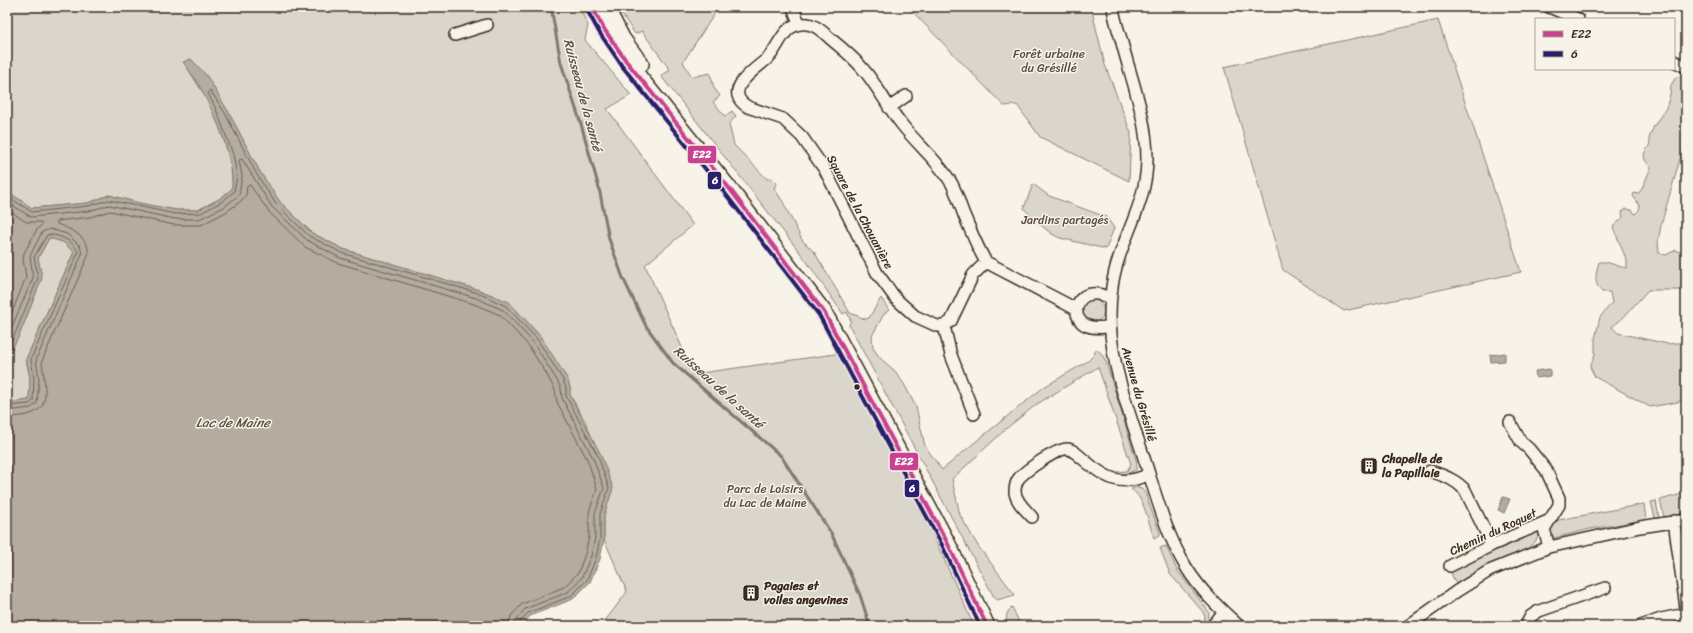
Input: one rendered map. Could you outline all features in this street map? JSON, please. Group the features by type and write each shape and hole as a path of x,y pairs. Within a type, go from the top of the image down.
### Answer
{"street":[{"path":"592,7 604,29 627,62 733,194 824,312 946,542 987,626"},
{"path":"606,7 622,38 654,82 753,206 827,304 857,353 998,626"},
{"path":"793,7 799,24 816,26 864,69 889,108 904,127 936,161 952,184 975,243 986,262 1076,309"},
{"name":"Avenue du Grésillé","path":"1113,7 1143,116 1147,146 1146,177 1139,208 1120,255 1113,278 1110,298 1110,327 1113,354 1117,372 1149,474 1167,529 1178,554 1206,595 1239,626"},
{"path":"1549,7 1576,18"},
{"name":"Square de la Chouanière","path":"799,24 786,31 771,56 743,80 738,88 739,97 748,107 784,119 799,133 825,170 874,269 884,284 896,299 915,316 930,324 944,326"},
{"path":"455,35 487,25"},
{"path":"1675,62 1686,67"},
{"path":"889,108 906,96"},
{"path":"974,414 958,373 944,326 951,321 973,275 986,262"},
{"path":"1110,298 1097,294 1086,295 1078,303 1076,309 1078,319 1087,326 1110,327"},
{"path":"1510,422 1521,442 1538,459 1551,477 1559,498 1558,505 1544,529 1549,547"},
{"path":"1032,517 1016,496 1017,482 1026,472 1059,450 1068,449 1074,452 1098,472 1110,479 1124,481 1132,480 1149,474"},
{"path":"1430,471 1451,478 1460,484 1465,490 1492,545"},
{"path":"1408,626 1451,595 1489,571 1549,547 1633,528 1686,520"},
{"name":"Chemin du Roquet","path":"1450,566 1492,545 1548,521"},
{"path":"1674,521 1685,587 1686,608"},
{"path":"1528,626 1527,623 1531,616 1539,611 1605,588"},
{"path":"1212,626 1224,612"},
{"path":"1641,626 1661,619 1686,614"}],"green space":[{"name":"Parc de Loisirs du Lac de Maine","path":"7,7 579,7 588,25 585,40 631,95 607,109 693,225 645,265 694,374 842,353 920,506 974,626 601,626 627,592 604,539 604,515 613,488 585,421 570,395 570,387 541,337 509,302 479,290 343,249 312,233 280,202 260,172 228,111 191,59 184,62 208,101 219,125 230,166 232,189 219,199 198,210 176,210 139,203 109,195 88,203 32,208 7,191"},
{"path":"617,7 719,7 683,62 692,77 710,73 714,88 720,96 713,102 725,116 732,111 736,116 729,124 734,145 767,179 772,178 777,183 774,188 783,202 802,240 815,253 850,313 865,319 869,318 881,298 889,310 884,314 872,336 873,348 880,358 895,371 904,384 916,407 925,446 942,470 1044,387 1088,361 1094,355 1096,349 1102,354 1106,362 1137,463 1136,470 1126,474 1117,474 1115,472 1127,471 1131,464 1098,367 1037,404 1007,428 952,479 960,515 978,546 1015,595 997,600 994,597 849,325 851,321 847,312 843,314 805,259 661,76 670,70 642,31 635,34"},
{"name":"Forêt urbaine du Grésillé","path":"908,7 1091,7 1105,65 1131,133 1129,181 1040,137 1017,105 1004,106"},
{"path":"1438,20 1521,272 1344,311 1283,270 1224,67"},
{"path":"1680,76 1686,79 1686,138 1661,225 1658,242 1659,253 1666,255 1676,250 1686,255 1686,290 1648,290 1623,318 1612,327 1618,333 1668,344 1686,342 1686,398 1678,402 1650,407 1595,377 1590,367 1595,354 1595,339 1600,317 1612,303 1610,292 1602,292 1599,289 1596,282 1596,274 1599,262 1606,262 1627,268 1627,261 1613,227 1623,217 1622,212 1626,209 1632,210 1635,214 1639,210 1640,206 1633,196 1634,193 1638,194 1644,185 1651,168 1645,160 1644,154 1650,144 1649,138 1654,126 1666,108 1671,85 1676,77"},
{"name":"Jardins partagés","path":"1033,184 1049,196 1106,217 1114,228 1106,249 1060,238 1052,234 1033,219 1024,208"},
{"path":"49,238 63,242 74,252 26,359 30,378 29,400 7,403 7,357 19,336 42,278 38,258"},
{"path":"1089,299 1098,300 1104,308 1103,317 1095,323 1083,319 1081,307"},
{"path":"1136,487 1144,490 1160,533 1160,535 1154,538 1143,504 1136,493 1131,489"},
{"path":"1686,493 1686,513 1664,517 1660,500"},
{"path":"1656,501 1659,518 1655,518 1651,502"},
{"path":"1644,504 1646,520 1590,529 1554,538 1552,538 1548,530 1553,521"},
{"path":"1538,530 1539,535 1535,542 1528,548 1478,571 1456,584 1451,573 1453,568"},
{"path":"1166,546 1177,570 1209,612 1208,621 1204,626 1202,626 1205,617 1203,612 1170,574 1160,548"},
{"path":"1012,607 1021,626 1008,626 1008,611"}],"water":[{"name":"Lac de Maine","path":"191,59 207,76 228,111 260,172 280,202 312,233 343,249 479,290 509,302 541,337 567,378 570,387 570,395 601,455 613,488 604,515 604,539 600,559 590,582 573,599 530,616 522,626 7,626 7,403 29,400 30,378 26,359 74,252 63,242 49,238 38,258 42,278 19,336 7,357 7,191 32,208 88,203 109,195 139,203 176,210 198,210 219,199 232,189 232,177 228,152 214,115 199,85 183,62"},
{"path":"1505,353 1505,361 1491,362 1490,355"},
{"path":"1550,369 1550,376 1536,378 1535,371"},
{"path":"1503,497 1510,499 1504,513 1498,510"}],"waterway":[{"name":"Ruisseau de la santé","path":"551,7 561,63 581,124 599,188 609,239 623,278 646,326 673,363 781,456 831,533 860,595 870,626"}],"transit line":[{"name":"E22","path":"592,7 604,29 627,62 729,188 824,312 947,542 987,626"},
{"name":"6","path":"587,10 599,32 622,66 724,192 819,315 942,545 980,626"}],"place":[{"name":"Chapelle de la Papillaie","path":"1369,466"},
{"name":"Pagaies et voiles angevines","path":"751,593"}]}
